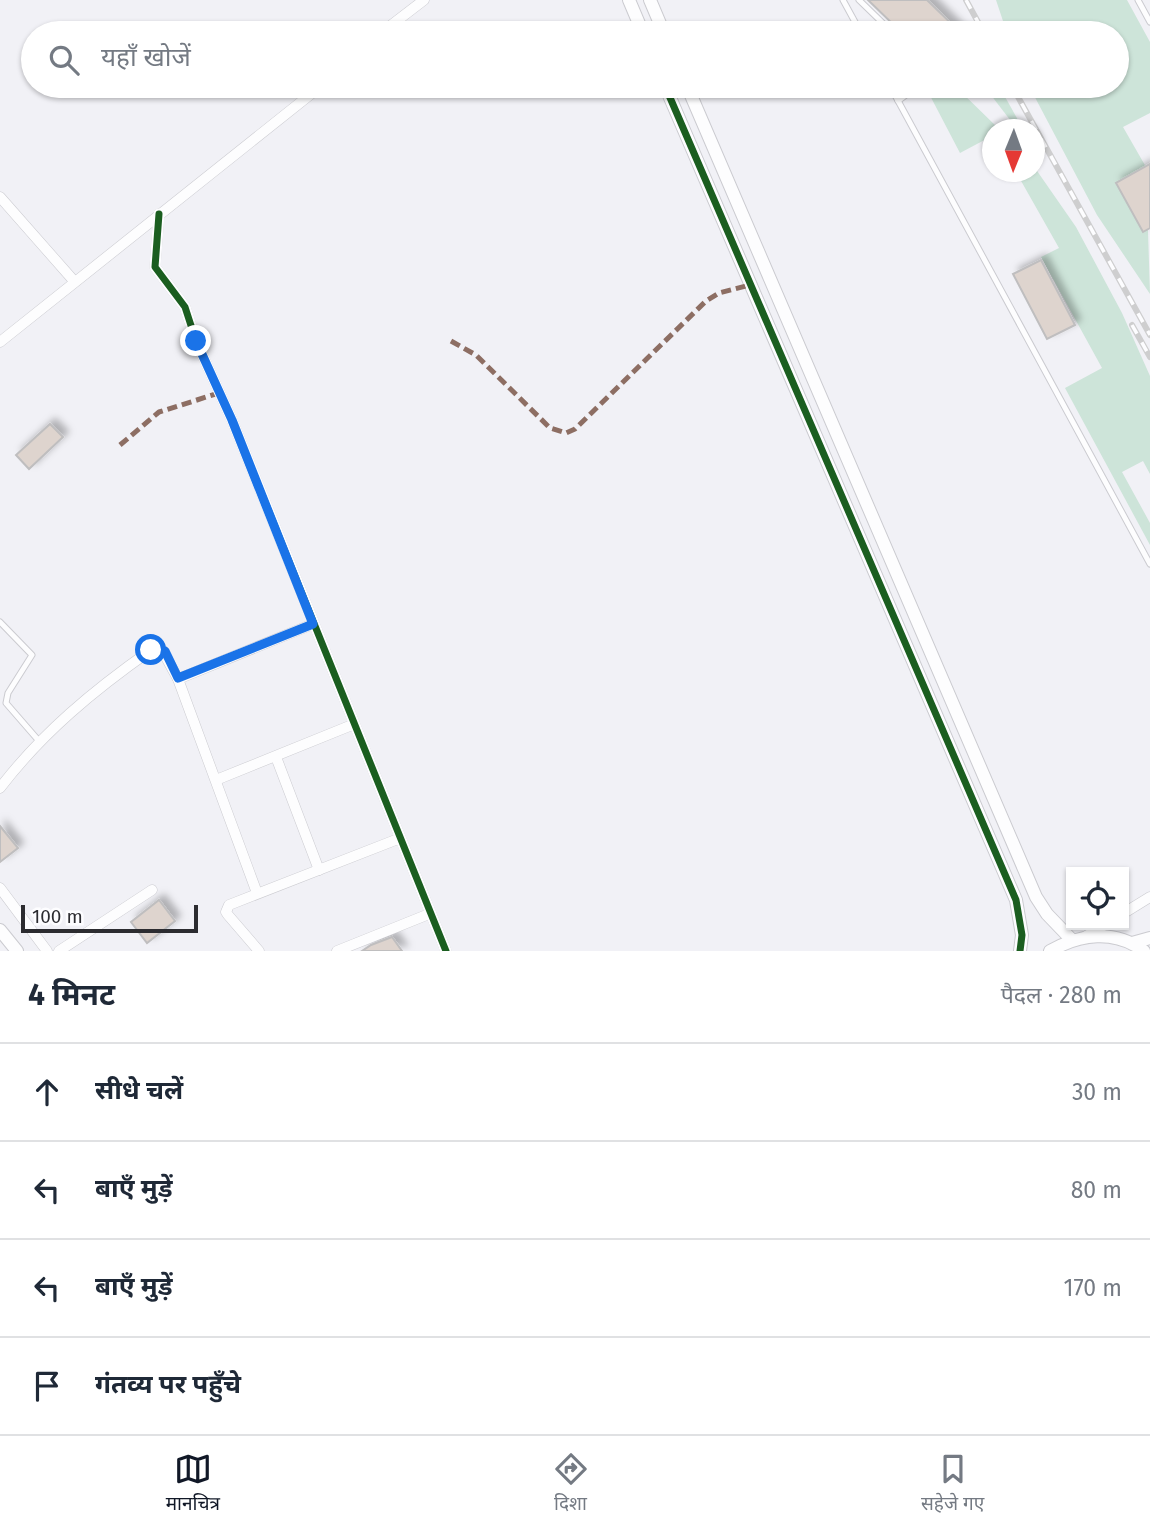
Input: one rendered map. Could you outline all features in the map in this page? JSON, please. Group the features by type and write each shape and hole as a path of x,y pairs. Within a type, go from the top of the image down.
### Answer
{"street":[{"path":"397,21 424,0"},
{"path":"629,0 638,21"},
{"path":"650,0 659,21"},
{"path":"0,342 306,98"},
{"path":"670,98 1013,891 1021,915 1020,951"},
{"path":"692,98 1036,897 1047,914 1071,939"},
{"path":"0,197 74,281"},
{"path":"159,214 155,267 185,307 196,341 236,431 398,839 446,951"},
{"path":"178,678 313,624"},
{"path":"0,788 39,741 102,684 156,648 165,651 178,678 257,893"},
{"path":"216,779 352,724"},
{"path":"276,757 319,870"},
{"path":"259,951 226,912 229,905 398,839"},
{"path":"0,888 47,951"},
{"path":"60,951 152,890"},
{"path":"1129,910 1150,897"},
{"path":"337,951 429,915"},
{"path":"0,930 17,951"},
{"path":"1050,951 1071,939 1086,936 1096,930"},
{"path":"1086,936 1132,943 1150,938"},
{"path":"1132,943 1143,951"}],"lane":[{"path":"843,0 854,21"},
{"path":"859,0 881,21"},
{"path":"1138,0 1150,22"},
{"path":"896,98 1150,564"},
{"path":"898,101 902,98"},
{"path":"0,622 32,655 8,693 6,703 39,741"}],"green space":[{"path":"996,0 1127,0 1150,42 1150,113 1123,127 1146,167 1150,294 1097,215 1035,98 1129,98 1129,21 1003,21"},
{"path":"931,98 967,98 989,119 982,119 982,141 960,153"},
{"path":"993,98 1006,98 1017,119 1009,119"},
{"path":"1022,182 1045,182 1076,227 1122,313 1150,376 1150,474 1143,461 1122,472 1150,523 1150,545 1065,388 1102,368 1041,257 1059,248"}],"building":[{"path":"868,0 927,0 949,21 890,21"},
{"path":"1150,164 1150,228 1143,232 1116,183"},
{"path":"1041,260 1075,325 1047,339 1013,274"},
{"path":"50,424 63,437 29,469 16,455"},
{"path":"0,826 18,848 0,862"},
{"path":"159,900 175,921 147,943 131,922"},
{"path":"392,937 402,951 362,951 371,945"}],"railway":[{"path":"966,0 977,21"},
{"path":"1019,98 1150,335"},
{"path":"1132,325 1150,357"}],"marked path":[{"path":"451,341 476,355 550,428 566,433 575,429 706,301 719,293 750,285"},
{"path":"120,445 159,412 219,393"}],"cycle path":[{"path":"670,98 1016,900 1022,935 1020,951"},
{"path":"159,214 155,267 185,307 196,341 232,420 446,951"}],"route":[{"path":"151,650 161,648 165,651 178,678 313,624 232,420 196,341"}]}
